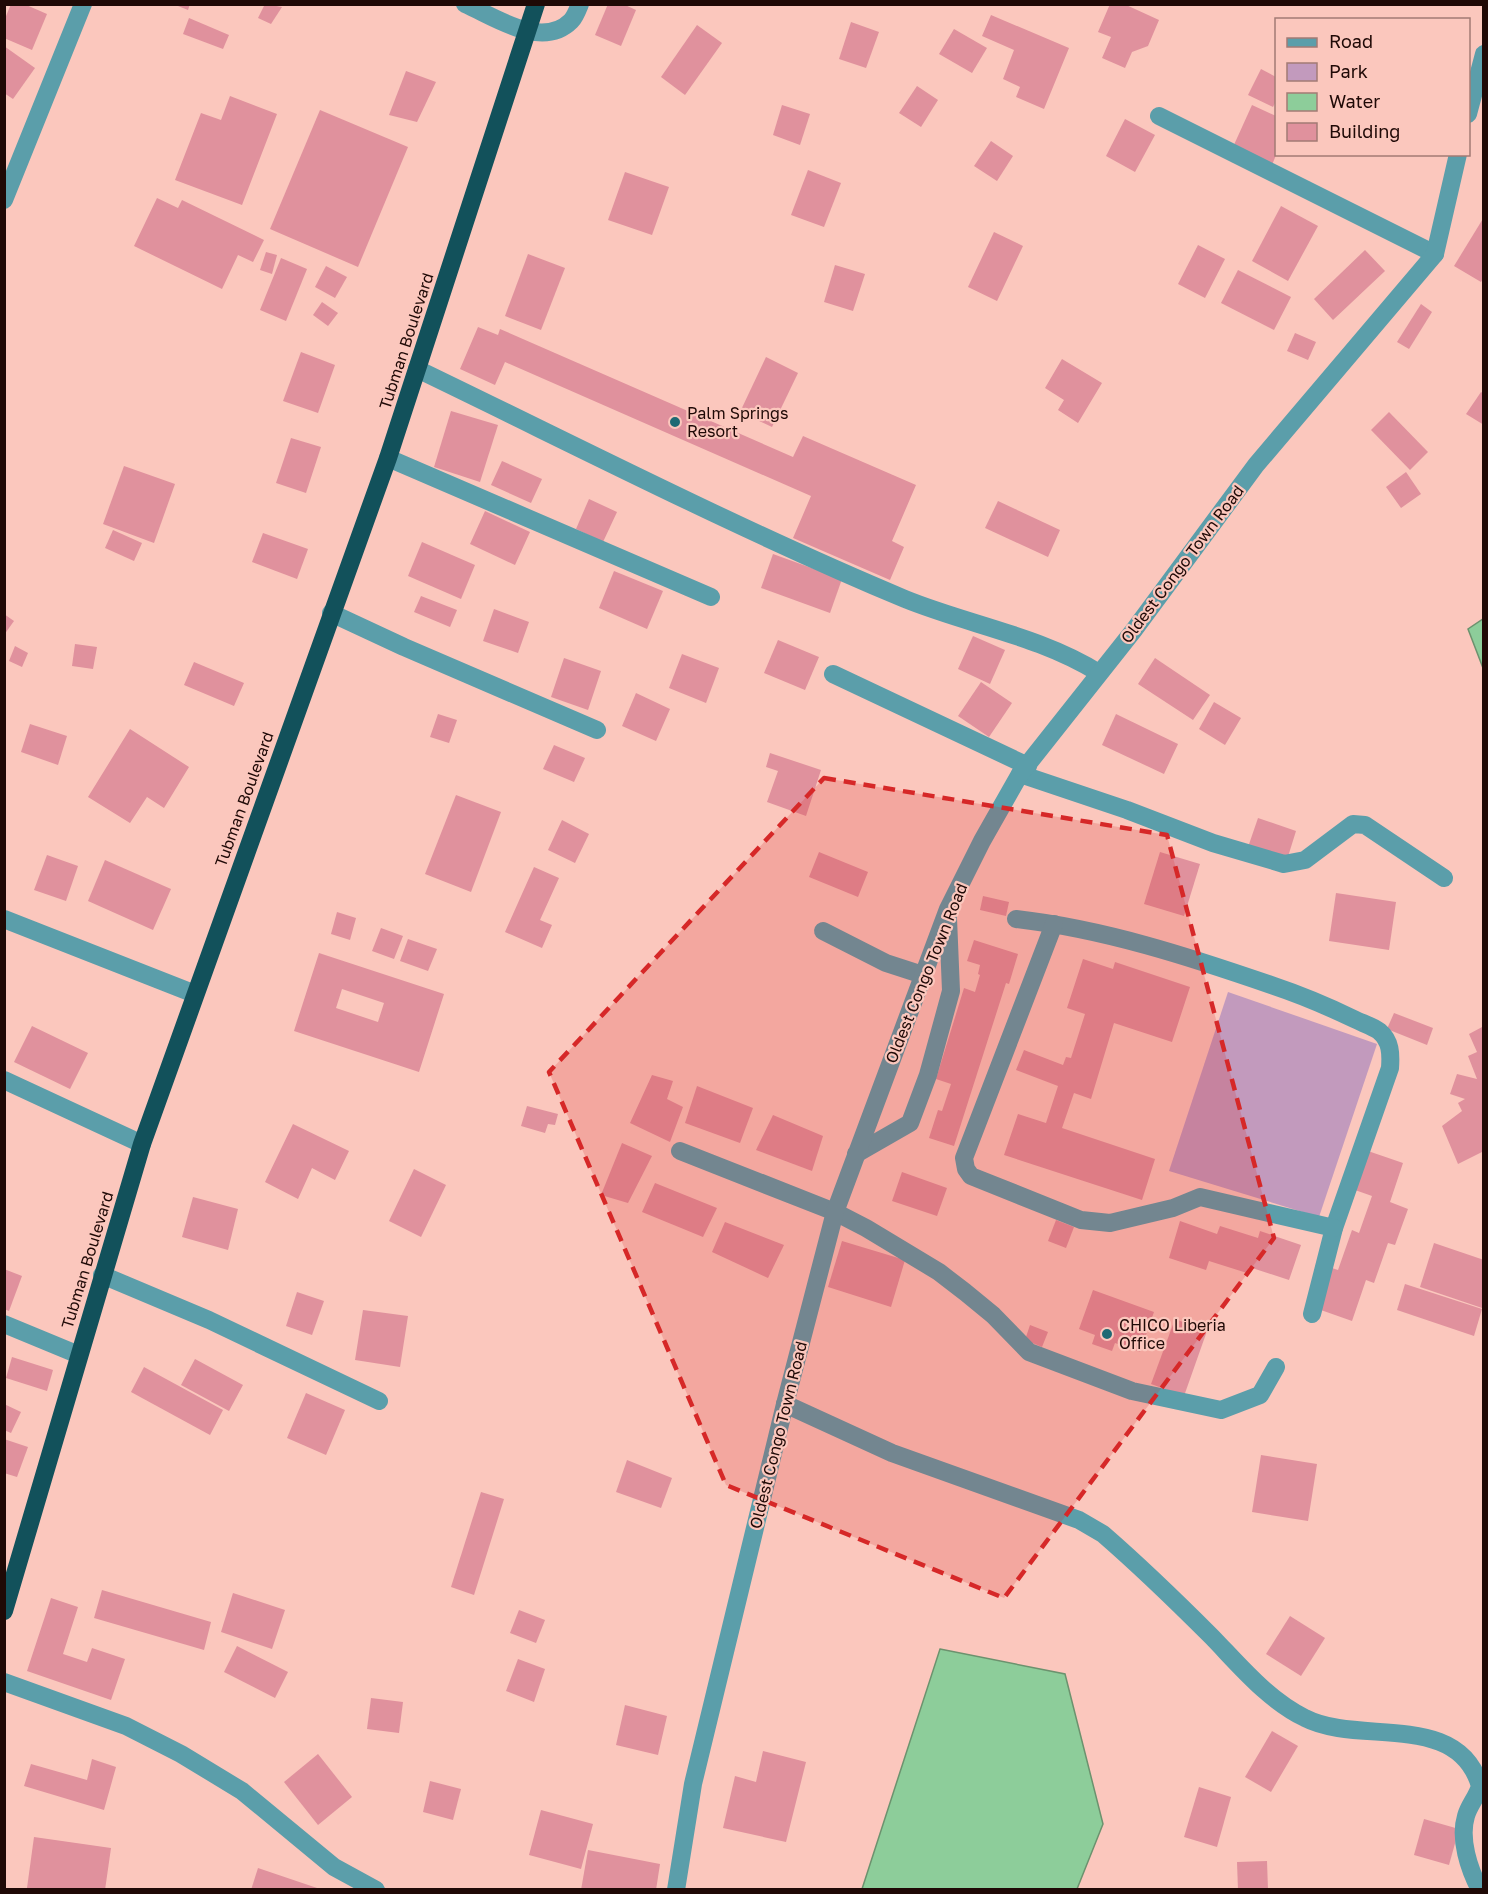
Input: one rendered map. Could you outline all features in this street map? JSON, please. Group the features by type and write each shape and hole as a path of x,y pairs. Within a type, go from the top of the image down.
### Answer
{"highway":[{"name":"Tubman Boulevard","path":"5,1607 142,1144 388,458 536,4"}],"street":[{"path":"4,200 83,4"},
{"path":"465,4 528,32 550,33 572,21 580,4"},
{"path":"1470,106 1484,54"},
{"path":"1159,116 1435,254"},
{"name":"Oldest Congo Town Road","path":"676,1890 693,1784 785,1404 835,1212 948,909 981,841 1024,770 1256,465 1435,254 1458,156"},
{"path":"417,369 813,558 907,599 1073,657 1099,673"},
{"path":"388,458 711,597"},
{"path":"331,613 597,730"},
{"path":"833,674 1024,770 1213,843 1284,864 1305,860 1353,824 1365,825 1444,878"},
{"path":"856,1154 910,1123 951,991 948,909"},
{"path":"4,919 195,994"},
{"path":"1016,919 1054,924 1114,937 1209,964 1314,999 1378,1031 1387,1040 1392,1052 1390,1068 1334,1228 1312,1314"},
{"path":"1054,924 964,1158 966,1169 971,1176 988,1185 1081,1220 1110,1222 1173,1208 1200,1197 1334,1228"},
{"path":"823,931 886,963 923,975"},
{"path":"4,1080 142,1144"},
{"path":"680,1151 835,1212 939,1272 993,1315 1029,1352 1132,1391 1221,1410 1260,1395 1276,1367"},
{"path":"102,1275 209,1320 379,1401"},
{"path":"4,1324 79,1355"},
{"path":"785,1404 892,1453 1080,1520 1103,1534 1245,1671 1279,1701 1306,1719 1357,1731 1419,1736 1448,1744 1471,1765 1480,1786 1465,1817 1464,1838 1473,1876 1480,1890"},
{"path":"4,1682 126,1726 181,1754 242,1791 334,1867 376,1890"}],"highlighted area":[{"path":"824,778 1167,835 1274,1238 1004,1598 726,1485 549,1072"}],"green space":[{"path":"1228,992 1377,1044 1319,1217 1169,1171"}],"water":[{"path":"1483,619 1483,668 1468,629"},
{"path":"940,1649 1065,1674 1103,1824 1077,1889 862,1889"}],"building":[{"path":"11,4 24,4 47,14 32,50 4,38 4,21"},
{"path":"173,4 190,4 188,10"},
{"path":"265,4 282,7 271,24 258,18"},
{"path":"608,4 623,4 636,10 621,46 595,35"},
{"path":"1110,4 1124,4 1159,20 1148,46 1132,52 1125,68 1102,58 1111,37 1098,32"},
{"path":"991,15 1069,48 1044,109 1016,97 1020,87 1003,79 1014,50 982,36"},
{"path":"189,18 229,35 223,49 183,34"},
{"path":"851,22 879,32 866,68 839,59"},
{"path":"697,25 722,43 685,95 661,77"},
{"path":"954,29 987,48 972,73 939,54"},
{"path":"4,46 35,68 13,99 4,93"},
{"path":"1261,69 1275,76 1273,107 1248,95"},
{"path":"406,71 436,82 417,122 389,115"},
{"path":"917,86 938,100 921,127 899,113"},
{"path":"230,96 277,114 242,205 175,180 201,113 221,120"},
{"path":"782,105 810,114 800,145 773,135"},
{"path":"1252,105 1275,116 1276,156 1272,165 1233,147"},
{"path":"320,110 408,147 358,267 270,229"},
{"path":"1125,119 1155,135 1135,172 1106,156"},
{"path":"991,141 1013,156 997,181 974,166"},
{"path":"808,170 841,183 824,227 791,215"},
{"path":"625,172 669,187 652,235 608,220"},
{"path":"157,198 178,208 182,200 264,240 253,262 238,255 222,289 134,246"},
{"path":"1281,206 1318,226 1288,281 1252,261"},
{"path":"1484,217 1484,277 1481,282 1454,266"},
{"path":"994,232 1023,246 997,301 968,287"},
{"path":"1198,245 1225,259 1205,298 1178,284"},
{"path":"1365,250 1385,271 1333,320 1314,299"},
{"path":"266,252 277,255 272,274 260,270"},
{"path":"528,254 565,268 541,330 505,316"},
{"path":"281,258 307,269 286,321 260,310"},
{"path":"835,265 865,274 853,311 824,302"},
{"path":"326,266 347,277 335,298 315,287"},
{"path":"1238,270 1291,297 1274,330 1221,303"},
{"path":"322,302 338,313 328,326 313,315"},
{"path":"1421,304 1432,312 1409,349 1397,342"},
{"name":"Palm Springs Resort","path":"478,327 498,335 500,329 793,457 803,436 916,485 892,541 904,547 890,580 793,538 811,496 505,362 495,385 460,369"},
{"path":"1295,333 1316,342 1308,360 1287,351"},
{"path":"301,352 335,365 318,413 283,401"},
{"path":"766,357 798,373 772,427 740,412"},
{"path":"1062,359 1102,383 1078,423 1058,410 1064,400 1045,388"},
{"path":"1481,392 1484,394 1484,425 1466,414"},
{"path":"451,411 498,425 480,482 434,467"},
{"path":"1389,412 1428,452 1410,470 1371,430"},
{"path":"291,438 321,447 306,493 276,483"},
{"path":"502,461 542,479 531,503 491,485"},
{"path":"124,466 175,484 154,543 103,524"},
{"path":"1406,472 1421,494 1401,508 1386,487"},
{"path":"589,499 617,512 603,542 576,529"},
{"path":"998,501 1060,530 1048,557 985,528"},
{"path":"485,511 530,532 515,565 470,544"},
{"path":"113,530 142,543 134,561 105,548"},
{"path":"263,533 308,549 297,579 252,562"},
{"path":"422,542 475,565 461,599 408,576"},
{"path":"773,554 842,579 830,613 761,588"},
{"path":"614,571 663,591 647,629 599,608"},
{"path":"421,596 457,610 450,627 414,612"},
{"path":"494,609 529,622 518,653 483,641"},
{"path":"4,614 14,621 4,635"},
{"path":"973,636 1005,650 990,684 958,669"},
{"path":"778,640 819,657 805,690 764,673"},
{"path":"75,644 97,647 93,669 72,666"},
{"path":"15,646 28,653 22,667 9,661"},
{"path":"682,654 719,668 706,703 669,688"},
{"path":"564,658 601,671 588,710 551,697"},
{"path":"1155,658 1210,695 1193,720 1138,684"},
{"path":"194,662 244,683 234,706 184,685"},
{"path":"981,682 1012,703 989,737 958,716"},
{"path":"636,693 670,709 656,741 622,726"},
{"path":"1214,702 1241,718 1225,745 1199,729"},
{"path":"438,714 457,720 449,743 430,737"},
{"path":"1116,714 1178,744 1164,774 1102,745"},
{"path":"30,724 67,736 58,765 21,752"},
{"path":"130,729 189,767 164,808 147,797 130,823 88,797"},
{"path":"554,745 585,758 574,782 543,769"},
{"path":"770,753 821,770 806,816 767,802 778,771 766,767"},
{"path":"456,795 501,812 471,892 425,874"},
{"path":"1258,818 1296,831 1286,863 1247,850"},
{"path":"562,820 589,834 575,863 548,850"},
{"path":"819,852 868,872 858,897 809,877"},
{"path":"1160,852 1200,864 1184,916 1144,904"},
{"path":"47,855 78,866 66,901 34,890"},
{"path":"105,860 171,889 153,930 88,901"},
{"path":"534,867 559,878 540,920 552,925 542,948 505,932"},
{"path":"1336,893 1396,902 1389,950 1329,941"},
{"path":"983,896 1009,902 1006,916 980,910"},
{"path":"337,912 356,918 350,940 331,934"},
{"path":"381,928 403,936 394,959 372,951"},
{"path":"408,939 437,949 428,971 400,961"},
{"path":"974,940 1018,954 1009,984 1006,983 954,1146 929,1138 938,1110 942,1111 951,1084 936,1079 964,988 975,992 980,975 978,974 980,965 967,961"},
{"path":"319,953 444,994 419,1072 294,1031","holes":["342,989 384,1003 378,1022 336,1008"]},
{"path":"1083,959 1113,969 1115,962 1190,987 1172,1042 1114,1023 1091,1099 1074,1093 1062,1128 1155,1159 1142,1200 1004,1155 1018,1114 1046,1123 1058,1086 1016,1070 1024,1050 1063,1065 1066,1057 1071,1058 1085,1014 1067,1008"},
{"path":"1394,1013 1433,1028 1427,1045 1387,1029"},
{"path":"32,1026 88,1053 70,1089 14,1062"},
{"path":"1484,1026 1484,1151 1458,1164 1442,1126 1462,1111 1458,1103 1465,1099 1450,1094 1457,1074 1477,1079 1468,1056 1477,1052 1469,1034"},
{"path":"652,1075 673,1081 667,1099 683,1107 670,1142 630,1123"},
{"path":"697,1086 753,1108 740,1143 685,1123"},
{"path":"527,1106 558,1114 555,1125 548,1124 545,1133 521,1126"},
{"path":"773,1115 823,1136 812,1171 756,1150"},
{"path":"293,1124 349,1151 335,1180 312,1168 298,1199 265,1182"},
{"path":"622,1143 652,1156 628,1203 601,1195"},
{"path":"1368,1151 1403,1163 1390,1202 1408,1209 1395,1245 1388,1243 1374,1283 1366,1280 1352,1321 1318,1309 1332,1268 1338,1270 1352,1230 1359,1233 1372,1196 1355,1190"},
{"path":"414,1169 446,1185 421,1237 389,1221"},
{"path":"902,1172 947,1188 937,1216 892,1201"},
{"path":"655,1183 717,1208 703,1237 642,1212"},
{"path":"193,1197 238,1209 228,1250 182,1237"},
{"path":"1056,1220 1074,1227 1066,1248 1048,1241"},
{"path":"1180,1221 1217,1234 1220,1226 1258,1238 1260,1231 1301,1245 1289,1280 1249,1267 1247,1273 1209,1261 1206,1270 1169,1258"},
{"path":"725,1222 784,1245 768,1278 712,1252"},
{"path":"842,1241 905,1260 891,1307 828,1287"},
{"path":"1434,1243 1484,1260 1482,1308 1420,1287"},
{"path":"4,1269 22,1276 9,1311 4,1309"},
{"path":"1405,1284 1482,1309 1474,1336 1397,1310"},
{"path":"1093,1290 1154,1312 1140,1352 1115,1343 1112,1351 1092,1344 1095,1335 1079,1329"},
{"path":"297,1292 324,1301 312,1335 286,1326"},
{"path":"363,1310 408,1316 400,1367 355,1360"},
{"path":"1175,1319 1207,1331 1184,1396 1151,1384"},
{"path":"1030,1325 1048,1332 1042,1347 1025,1340"},
{"path":"12,1357 53,1370 47,1391 6,1378"},
{"path":"195,1359 243,1385 229,1411 181,1385"},
{"path":"144,1367 223,1410 210,1435 131,1392"},
{"path":"306,1393 345,1410 326,1455 287,1438"},
{"path":"4,1404 21,1412 11,1433 4,1430"},
{"path":"4,1439 28,1447 17,1477 4,1473"},
{"path":"1261,1455 1317,1464 1308,1521 1252,1512"},
{"path":"627,1460 672,1478 661,1508 616,1492"},
{"path":"481,1492 504,1499 474,1595 451,1587"},
{"path":"102,1590 211,1622 204,1650 94,1618"},
{"path":"233,1593 285,1610 272,1649 221,1632"},
{"path":"51,1598 78,1607 63,1654 87,1662 92,1648 125,1659 111,1700 27,1671"},
{"path":"519,1610 545,1620 536,1643 510,1633"},
{"path":"1290,1616 1325,1638 1301,1676 1266,1654"},
{"path":"237,1646 288,1672 275,1698 224,1672"},
{"path":"518,1659 545,1669 534,1702 506,1691"},
{"path":"371,1698 403,1702 399,1733 367,1729"},
{"path":"625,1705 667,1716 658,1755 616,1745"},
{"path":"1272,1731 1298,1746 1271,1792 1245,1777"},
{"path":"763,1751 806,1762 786,1842 723,1828 735,1776 756,1782"},
{"path":"318,1754 352,1797 318,1825 284,1782"},
{"path":"92,1759 116,1767 104,1810 24,1786 31,1764 87,1780"},
{"path":"430,1781 461,1789 453,1820 423,1812"},
{"path":"1199,1787 1231,1797 1217,1847 1184,1837"},
{"path":"541,1810 593,1824 581,1869 529,1855"},
{"path":"1424,1819 1459,1829 1449,1865 1414,1855"},
{"path":"34,1837 111,1848 105,1890 27,1888"},
{"path":"588,1850 660,1864 656,1890 581,1890"},
{"path":"1267,1861 1268,1890 1238,1890 1237,1862"},
{"path":"258,1868 320,1889 320,1890 251,1890"}],"place":[{"name":"Palm Springs Resort","path":"675,422"},
{"name":"CHICO Liberia Office","path":"1107,1334"}]}
